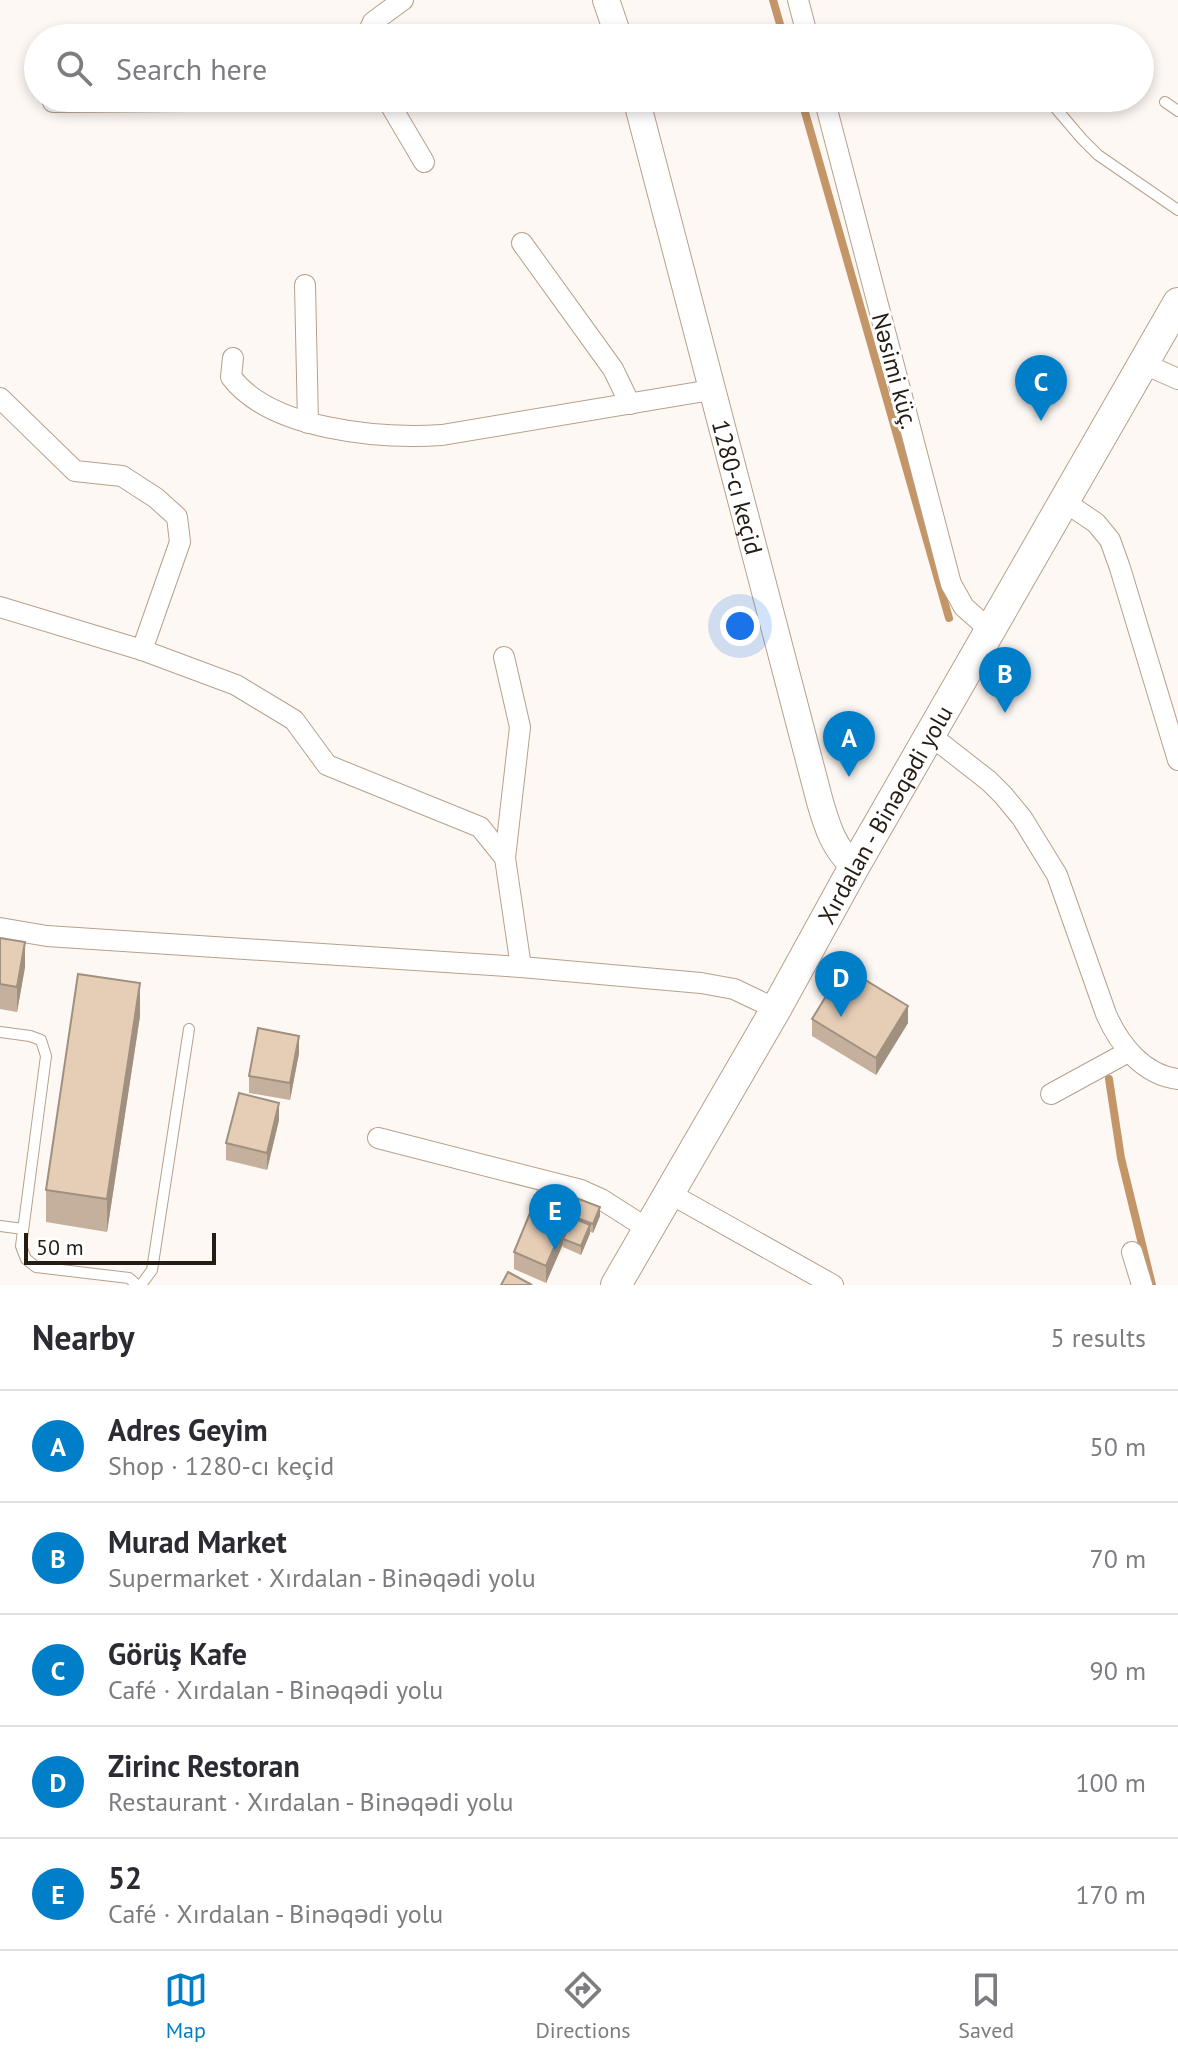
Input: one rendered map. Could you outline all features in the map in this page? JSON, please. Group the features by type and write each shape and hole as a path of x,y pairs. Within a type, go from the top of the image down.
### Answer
{"main road":[{"name":"Xırdalan - Binəqədi yolu","path":"616,1285 1178,303"}],"street":[{"path":"372,24 403,0"},
{"path":"606,0 614,24"},
{"path":"798,0 804,24"},
{"path":"395,112 424,162"},
{"name":"1280-cı keçid","path":"640,112 825,817 840,853 854,867"},
{"name":"Nəsimi küç.","path":"828,112 951,584 964,607 991,631"},
{"path":"522,243 613,369 630,404"},
{"path":"305,285 308,423"},
{"path":"233,358 231,377 240,389 280,413 308,423 371,434 442,435 711,390"},
{"path":"1144,364 1178,379"},
{"path":"0,398 75,471 122,476 156,498 177,517 180,542 142,650"},
{"path":"1065,502 1096,523 1110,540 1178,760"},
{"path":"0,607 142,650 236,685 294,720 327,765 480,827 505,858"},
{"path":"504,657 520,727 505,858 521,967"},
{"path":"930,735 989,781 1022,818 1057,875 1114,1032 1128,1052 1145,1065 1168,1078 1178,1079"},
{"path":"0,928 47,936 521,967 701,983 734,989 776,1009"},
{"path":"1051,1094 1128,1052"},
{"path":"378,1138 581,1190 648,1229"},
{"path":"669,1193 833,1285"},
{"path":"1132,1252 1142,1285"}],"lane":[{"path":"1165,102 1178,111"},
{"path":"1059,112 1098,155 1178,210"},
{"path":"0,1032 41,1040 46,1056 21,1246 26,1259 36,1267 129,1278 139,1285 152,1270 189,1029"},
{"path":"0,1226 23,1229"}],"building":[{"path":"0,938 25,942 17,987 0,984"},
{"path":"844,967 908,1006 876,1058 812,1019"},
{"path":"78,974 140,983 107,1199 46,1190"},
{"path":"258,1028 299,1036 290,1083 249,1076"},
{"path":"239,1093 279,1103 267,1153 226,1143"},
{"path":"571,1196 600,1207 593,1224 564,1213"},
{"path":"530,1213 563,1227 546,1266 514,1252"},
{"path":"573,1218 590,1225 581,1246 563,1239"},
{"path":"508,1272 532,1285 501,1285"}],"waterway":[{"path":"773,0 780,24"},
{"path":"805,112 949,618"},
{"path":"1109,1079 1121,1158 1152,1285"}],"place":[{"name":"Görüş Kafe","path":"1041,421"},
{"name":"Murad Market","path":"1005,713"},
{"name":"Adres Geyim","path":"849,777"},
{"name":"Zirinc Restoran","path":"841,1017"},
{"name":"52","path":"555,1250"}]}
